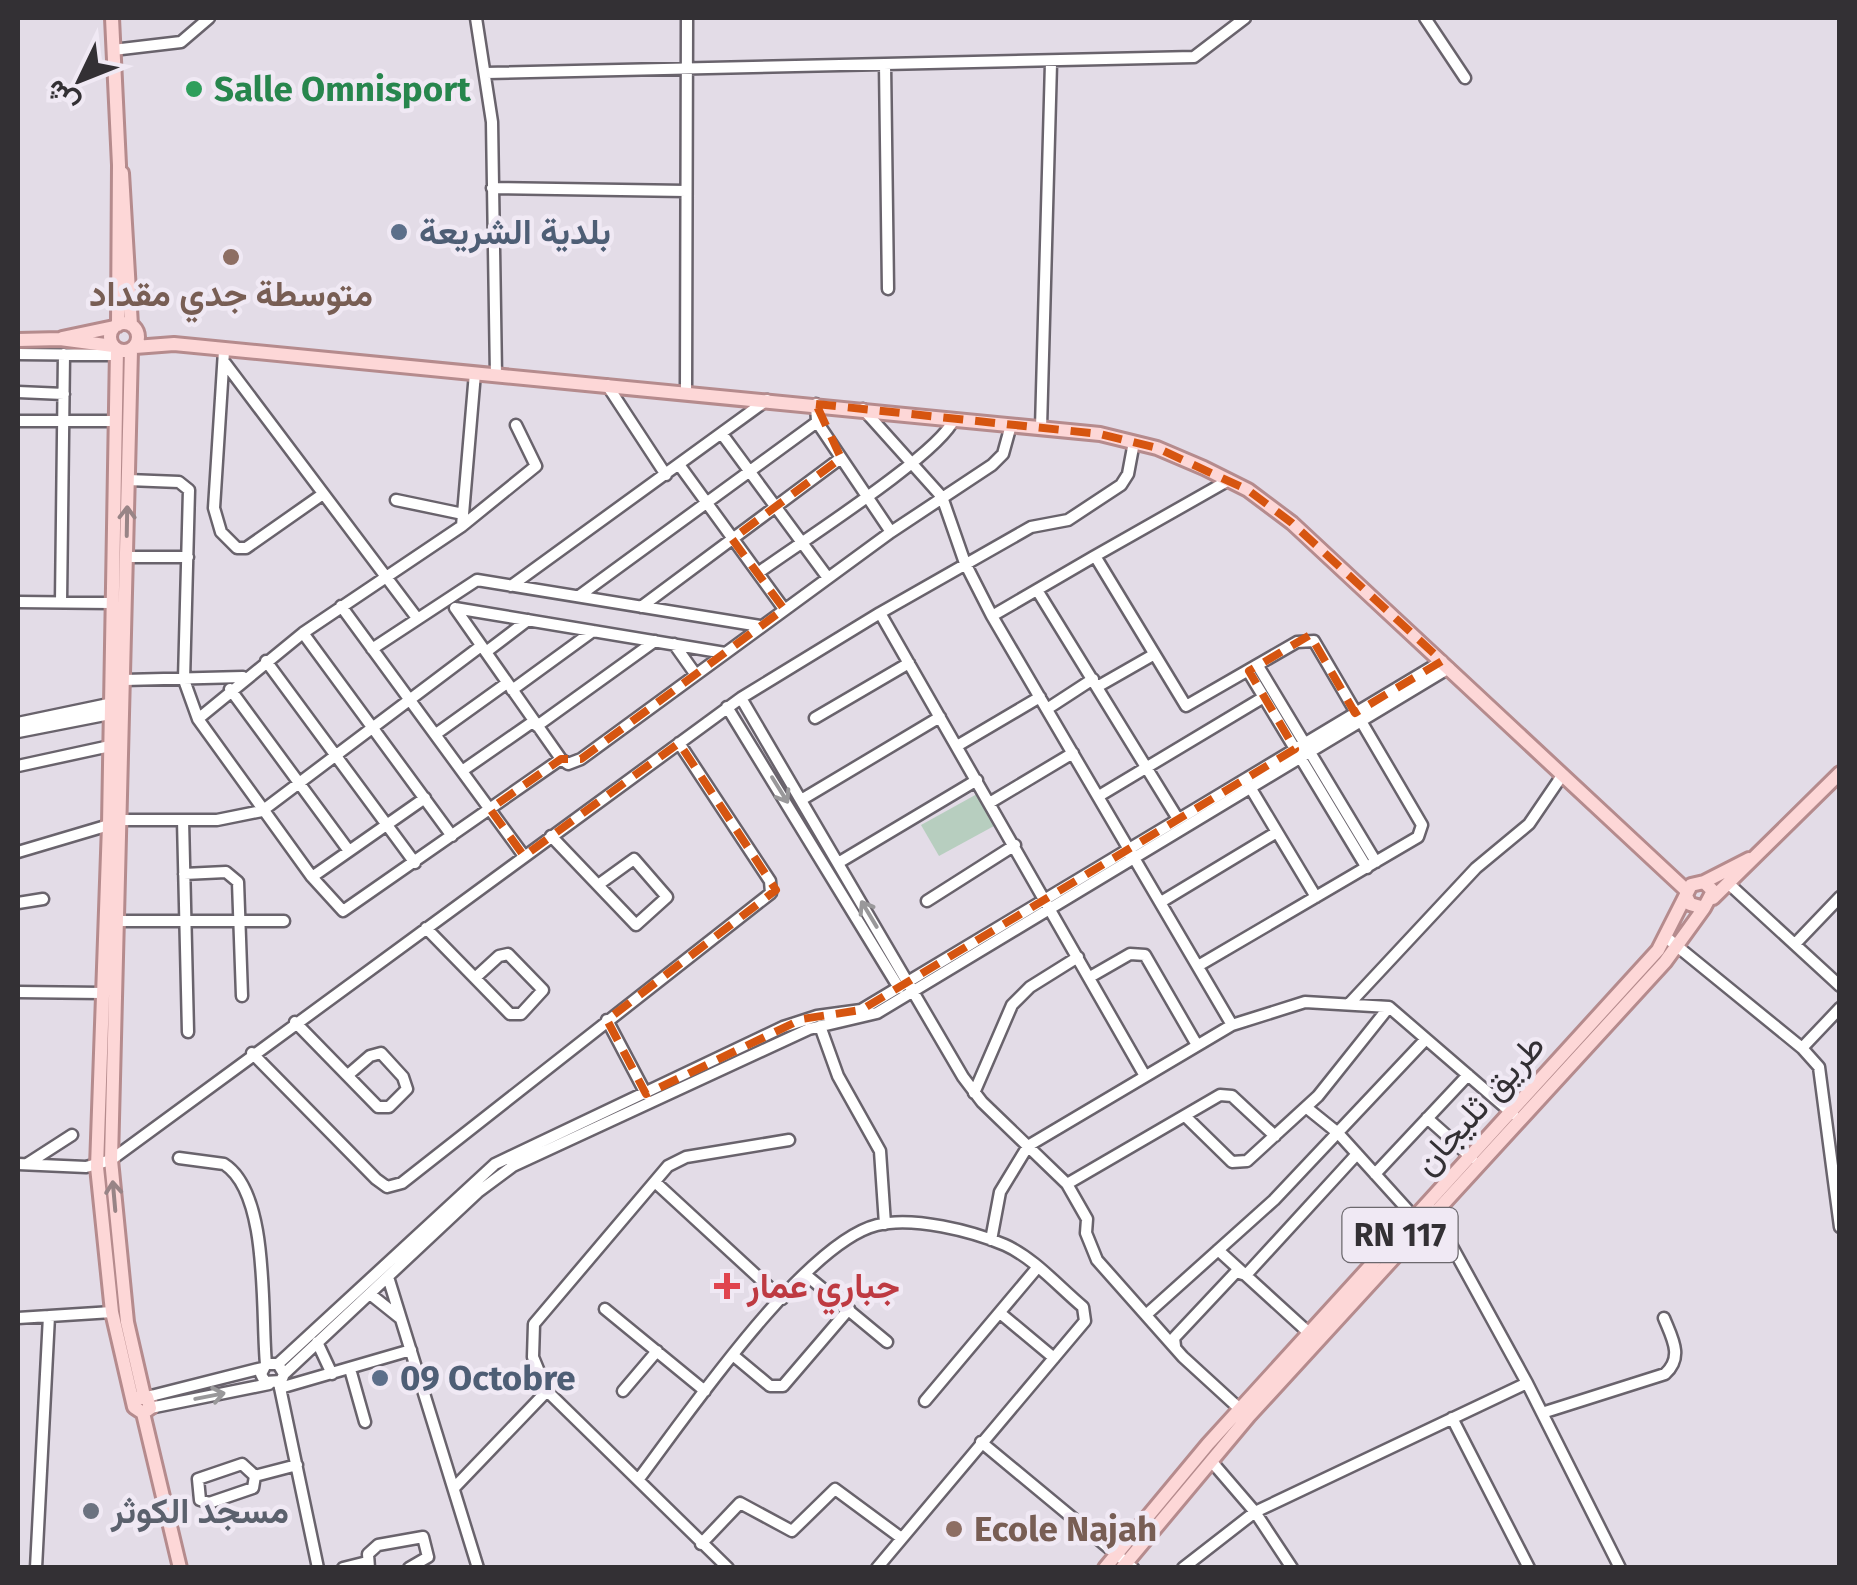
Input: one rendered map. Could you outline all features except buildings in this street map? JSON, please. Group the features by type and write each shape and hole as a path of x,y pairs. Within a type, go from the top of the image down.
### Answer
{"main road":[{"path":"112,18 118,165 126,196 122,349 128,480 124,680 110,746 116,823"},
{"path":"125,326 116,421 112,603 117,708 111,1160 127,1322 180,1568"},
{"path":"18,340 60,339 125,326 224,357 475,373 768,399 1010,424 1134,442 1228,480 1292,523 1697,908 1709,903 1704,882"},
{"path":"60,339 122,349 174,344"},
{"name":"طريق ثليجان","path":"1125,1562 1309,1333 1416,1218 1432,1210 1472,1158 1752,858 1834,789 1840,773"},
{"name":"طريق ثليجان","path":"1105,1568 1125,1562 1212,1462 1244,1413 1672,941 1691,885 1752,858"},
{"path":"112,921 103,992 97,1167 112,1312 144,1403"}],"street":[{"path":"113,50 181,42 209,18"},
{"path":"476,18 492,122 496,375"},
{"path":"686,18 686,392"},
{"path":"486,73 1051,63 1194,56 1205,52 1245,18"},
{"path":"1425,18 1464,78"},
{"path":"1041,428 1051,63"},
{"path":"884,64 888,289"},
{"path":"492,188 686,190"},
{"path":"18,354 122,349"},
{"path":"61,602 64,354"},
{"path":"224,357 214,508 222,532 237,548 246,548 323,494"},
{"path":"224,357 417,618"},
{"path":"463,520 475,373"},
{"path":"607,385 666,475"},
{"path":"18,392 64,394"},
{"path":"511,586 768,399"},
{"path":"816,404 817,422 891,532"},
{"path":"863,409 942,497 965,563 992,616 1232,1025"},
{"path":"758,573 945,434 954,418"},
{"path":"18,422 116,421"},
{"path":"578,597 817,422"},
{"path":"447,596 560,759 568,764 582,758 891,532 999,460 1010,424"},
{"path":"198,719 303,633 388,579 536,466 516,425"},
{"path":"722,434 828,578"},
{"path":"22,1164 97,1167 111,1160 727,707 965,563 1031,527 1068,520 1121,485 1128,474 1134,442"},
{"path":"641,607 841,458"},
{"path":"680,466 784,609"},
{"path":"128,480 184,484 188,490 184,680 198,719 312,877 343,911 560,759"},
{"path":"992,616 1228,480"},
{"path":"396,500 463,520"},
{"path":"1095,556 1186,706 1304,640 1314,641 1422,825 1418,837 1198,966"},
{"path":"127,557 188,557"},
{"path":"372,649 476,580 760,626"},
{"path":"1037,590 1178,819"},
{"path":"18,602 112,603"},
{"path":"341,606 524,856"},
{"path":"455,608 725,653"},
{"path":"880,613 992,802 1144,1076"},
{"path":"18,852 116,823 244,818 262,810 528,620"},
{"path":"436,734 593,631"},
{"path":"303,633 452,836"},
{"path":"462,771 655,641"},
{"path":"674,644 696,675"},
{"path":"1047,709 1153,654"},
{"path":"266,661 415,863"},
{"path":"815,718 909,664"},
{"path":"1132,852 1178,819 1445,665"},
{"path":"1253,668 1264,697 1302,750"},
{"path":"1253,668 1371,865"},
{"path":"124,680 245,677"},
{"path":"230,689 349,850"},
{"path":"957,746 1040,697"},
{"path":"1099,796 1264,697"},
{"path":"741,698 908,990"},
{"path":"727,707 974,1094 1067,1184 1087,1219 1086,1233 1097,1260 1175,1348 1244,1413"},
{"path":"18,722 117,708"},
{"path":"18,732 117,708"},
{"path":"801,800 940,717"},
{"path":"252,1053 376,1179 395,1186 771,892 770,881 679,743"},
{"path":"18,766 110,746"},
{"path":"144,1403 274,1375 317,1342 478,1192 513,1166 820,1026 866,1018 1048,902 1250,787 1302,750"},
{"path":"992,802 1073,753"},
{"path":"1348,1004 1476,868 1535,817 1561,777"},
{"path":"838,864 977,780"},
{"path":"1250,787 1316,897"},
{"path":"312,877 425,798"},
{"path":"184,820 188,1032"},
{"path":"1161,902 1277,832"},
{"path":"552,836 598,885 638,925 667,897 634,859 598,885"},
{"path":"927,901 1015,845"},
{"path":"184,874 226,872 236,877 242,996"},
{"path":"1730,884 1840,986"},
{"path":"1795,944 1840,896"},
{"path":"18,904 43,899"},
{"path":"112,921 284,921"},
{"path":"426,928 475,978 514,1015 521,1014 543,990 508,954 498,956 475,978"},
{"path":"1672,941 1802,1048 1819,1067 1840,1226"},
{"path":"1090,977 1130,954 1145,955 1197,1045"},
{"path":"974,1094 1012,1006 1030,987 1078,956"},
{"path":"274,1375 494,1164 784,1027 817,1016 861,1010 908,990"},
{"path":"18,992 103,992"},
{"path":"991,1240 1000,1192 1028,1146 1232,1025 1298,1003 1389,1007 1513,1114"},
{"path":"1185,1116 1236,1164 1247,1161 1307,1108 1389,1007"},
{"path":"1802,1048 1840,1008"},
{"path":"607,1020 646,1094"},
{"path":"295,1022 348,1076 384,1109 407,1089 403,1076 381,1054 370,1056 348,1076"},
{"path":"820,1026 838,1076 880,1151 884,1224"},
{"path":"1147,1314 1338,1132 1426,1039"},
{"path":"1375,1174 1468,1076"},
{"path":"1067,1184 1226,1094 1275,1136"},
{"path":"1307,1108 1338,1132 1416,1218"},
{"path":"1427,1118 1472,1158"},
{"path":"22,1164 72,1134"},
{"path":"728,1568 546,1391 533,1357 534,1324 668,1166 686,1157 788,1140"},
{"path":"1246,1276 1357,1154"},
{"path":"179,1158 224,1164 248,1193 256,1224 274,1375 298,1465 318,1568"},
{"path":"655,1182 782,1299"},
{"path":"1432,1210 1542,1413 1620,1568"},
{"path":"638,1480 782,1299 857,1234 884,1224 918,1225 991,1240 1020,1254 1087,1312 1054,1358 877,1568"},
{"path":"1218,1250 1309,1333"},
{"path":"926,1401 1037,1268"},
{"path":"1175,1348 1174,1338 1236,1272 1246,1276"},
{"path":"388,1276 478,1568"},
{"path":"806,1276 886,1342"},
{"path":"370,1294 401,1319"},
{"path":"606,1309 705,1391"},
{"path":"734,1356 770,1386 783,1386 849,1309"},
{"path":"18,1318 112,1312"},
{"path":"1000,1312 1054,1358"},
{"path":"36,1568 49,1316"},
{"path":"1542,1413 1665,1374 1673,1367 1677,1352 1664,1318"},
{"path":"317,1342 332,1374"},
{"path":"144,1403 274,1375 332,1374 411,1350"},
{"path":"623,1392 656,1351"},
{"path":"350,1369 365,1422"},
{"path":"1183,1568 1255,1512 1526,1383"},
{"path":"454,1488 546,1391"},
{"path":"1452,1418 1529,1568"},
{"path":"982,1442 1125,1562"},
{"path":"1212,1462 1255,1512 1292,1568"},
{"path":"242,1464 255,1476 256,1484 247,1493 204,1503 196,1492 198,1479 242,1464"},
{"path":"255,1476 298,1465"},
{"path":"701,1544 738,1504 746,1503 783,1529 792,1530 835,1488 900,1538"},
{"path":"343,1568 368,1565 378,1545 423,1536 428,1556 409,1568"}],"highlighted area":[{"path":"816,404 1100,434 1157,448 1248,490 1292,523 1442,661 1355,713 1310,635 1249,671 1295,749 861,1010 802,1019 646,1094 607,1020 776,890 679,743 524,856 490,809 561,759 581,759 784,609 732,539 841,458"}],"green space":[{"path":"977,794 994,826 939,856 921,825"}],"place":[{"name":"Salle Omnisport","path":"194,89"},
{"name":"بلدية الشريعة","path":"399,232"},
{"name":"متوسطة جدي مقداد","path":"231,257"},
{"name":"جباري عمار","path":"727,1286"},
{"name":"09 Octobre","path":"380,1378"},
{"name":"مسجد الكوثر","path":"91,1511"},
{"name":"Ecole Najah","path":"954,1529"}]}
